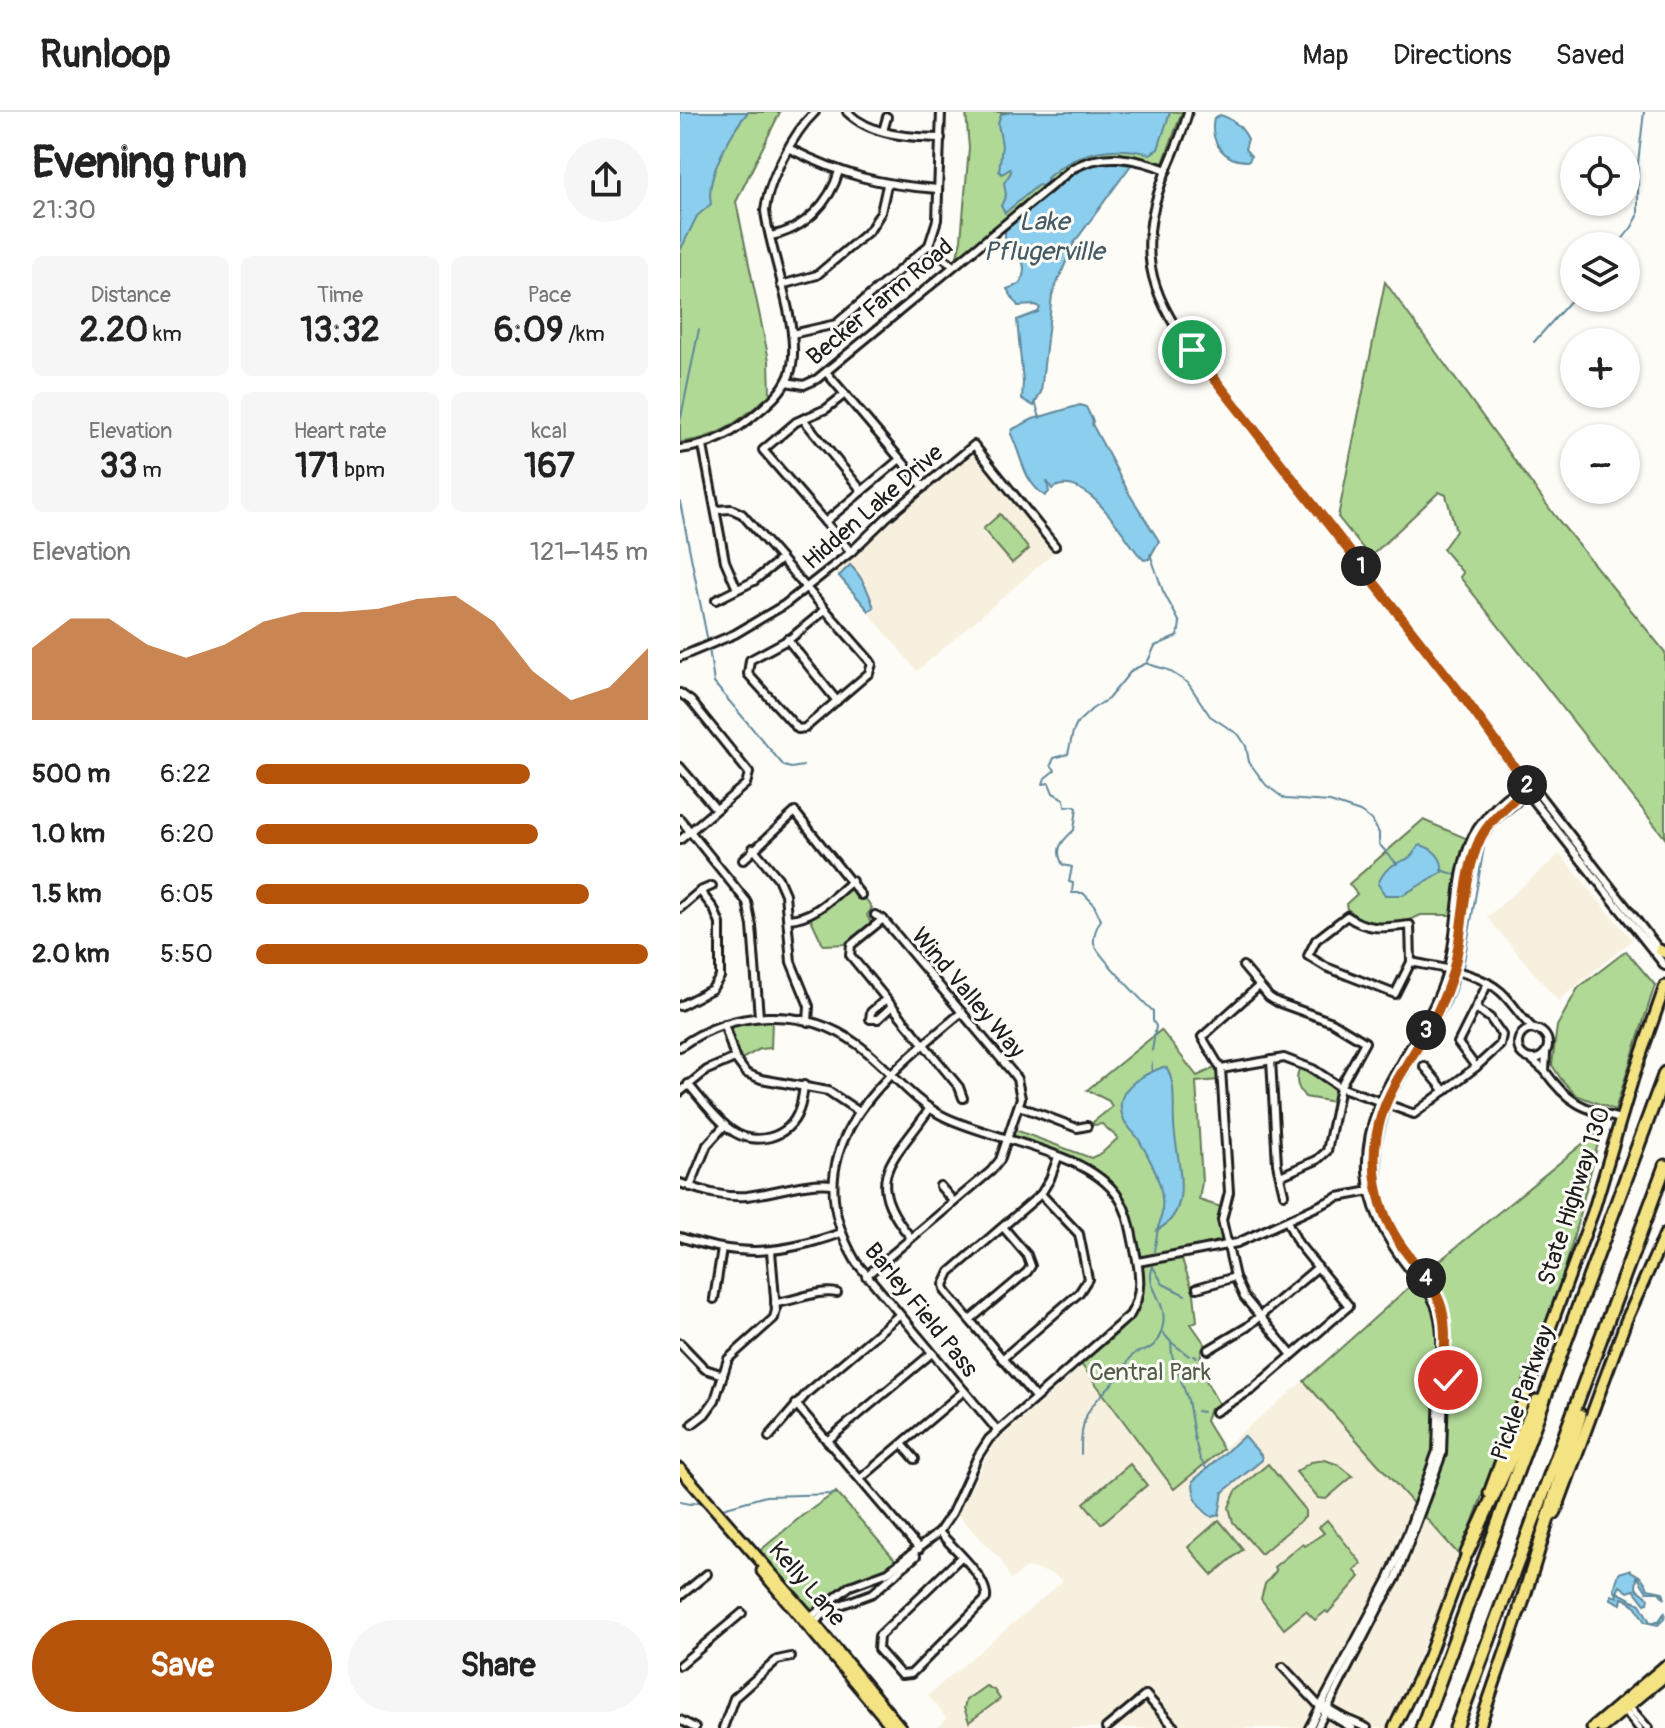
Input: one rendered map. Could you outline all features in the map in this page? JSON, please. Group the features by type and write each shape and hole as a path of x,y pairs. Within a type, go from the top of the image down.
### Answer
{"highway":[{"name":"Pickle Parkway","path":"1422,1728 1665,1073"},
{"path":"1456,1728 1665,1166"},
{"path":"1520,1609 1626,1271"},
{"path":"1467,1553 1575,1316"}],"main road":[{"name":"State Highway 130","path":"1394,1728 1428,1658 1576,1262 1665,986"},
{"path":"1479,1728 1611,1359 1665,1234"},
{"name":"Kelly Lane","path":"680,1469 901,1728"},
{"name":"Kelly Lane","path":"680,1478 809,1622 893,1728"},
{"path":"1602,1728 1665,1666"},
{"path":"1592,1728 1665,1676"}],"street":[{"path":"684,448 703,446 735,431 786,382 793,361 792,334 765,211 767,198 800,128 815,112"},
{"path":"847,112 863,124 883,131 903,136 941,138"},
{"path":"792,334 836,324 929,245 937,220 941,112"},
{"path":"1188,112 1152,210 1148,244 1153,281 1172,323 1462,695 1527,787 1530,796 1665,966"},
{"path":"883,131 887,117"},
{"path":"790,149 839,171 887,185 938,189"},
{"name":"Becker Farm Road","path":"786,382 804,385 826,372 1079,165 1115,157 1132,158 1167,170"},
{"path":"770,236 790,231 824,204 832,193 839,171"},
{"path":"781,285 817,275 870,230 878,219 887,185"},
{"path":"929,245 953,266"},
{"path":"826,372 924,487"},
{"path":"778,393 804,385"},
{"path":"845,394 826,409 803,419 763,450 851,552"},
{"path":"803,419 862,491"},
{"name":"Hidden Lake Drive","path":"680,657 723,640 761,620 806,588 974,445 1055,546"},
{"path":"703,446 725,561 737,589"},
{"path":"825,522 900,459"},
{"path":"716,510 731,509 742,514 872,664 869,673 805,728 798,729 748,674 750,660 787,639 825,610"},
{"path":"716,600 764,575 781,559"},
{"path":"787,639 837,701"},
{"path":"680,693 691,701 749,773 746,784 680,840"},
{"path":"680,767 716,809"},
{"path":"1527,787 1536,791 1663,953"},
{"path":"1309,1728 1396,1578 1442,1454 1441,1389 1435,1384 1441,1376 1440,1312 1421,1269 1397,1239 1374,1191 1375,1147 1381,1103 1441,1005 1477,847 1488,826 1527,787"},
{"path":"743,860 795,812 861,895"},
{"path":"680,819 747,902 752,926 759,1017"},
{"path":"753,848 783,886 791,962 809,1006 808,1022"},
{"path":"1575,854 1582,856 1611,888"},
{"path":"788,919 799,919 816,911 852,881"},
{"path":"680,908 700,891 712,886"},
{"path":"680,1006 712,989 720,977 720,924 714,909 700,891"},
{"name":"Wind Valley Way","path":"875,915 883,919 1017,1079 1021,1098 1019,1106"},
{"path":"1347,916 1356,923 1373,928 1410,925 1411,962 1395,994 1326,967 1308,956 1316,940 1347,916"},
{"path":"883,919 851,945 852,961 959,1087 963,1098"},
{"path":"1411,962 1488,983 1511,1002 1520,1017 1547,1039 1545,1071"},
{"path":"1243,966 1277,1002 1332,1022 1365,1042 1340,1087 1327,1151 1317,1160 1280,1176"},
{"path":"1476,1067 1458,1043 1488,983"},
{"path":"1259,986 1202,1037 1221,1069 1229,1192 1222,1220 1235,1277 1244,1297 1292,1355"},
{"path":"885,1000 871,1012 870,1019 878,1019 891,1007"},
{"path":"1221,1069 1284,1058 1340,1087 1414,1114 1476,1067 1502,1041 1502,1035 1490,1018 1477,1009"},
{"name":"Barley Field Pass","path":"962,1012 891,1075 858,1111 839,1151 833,1184 841,1233 856,1262 997,1430"},
{"path":"680,1047 724,1024 759,1017 791,1018 846,1037 930,1108 956,1122 1058,1157 1097,1175 1113,1190 1128,1219 1138,1262 1140,1289 1130,1315 997,1430 983,1447 952,1513 939,1532 888,1572 854,1583 809,1622"},
{"path":"1520,1017 1520,1051 1545,1071 1558,1090 1583,1108 1620,1119"},
{"path":"724,1024 735,1058 746,1073 753,1077 828,1091 858,1111"},
{"path":"1520,1038 1526,1031 1535,1030"},
{"path":"1531,1059 1539,1058 1546,1052"},
{"path":"680,1092 707,1070 735,1058"},
{"path":"1271,1060 1276,1151 1284,1194"},
{"path":"1424,1066 1445,1091"},
{"path":"688,1084 725,1125 735,1133 752,1139 778,1135 795,1118 800,1110 804,1085"},
{"path":"866,1276 997,1165 1019,1106 1077,1128 1087,1126"},
{"path":"911,1238 889,1208 885,1194 886,1175 891,1160 930,1108"},
{"path":"690,1187 707,1145 725,1125"},
{"path":"1035,1397 946,1292 944,1281 950,1272 1041,1194 1058,1157"},
{"path":"680,1183 714,1194 735,1196 833,1184"},
{"path":"940,1186 954,1202"},
{"path":"1138,1262 1254,1237 1338,1197 1374,1191"},
{"path":"1002,1359 1079,1293 1088,1279 1079,1234 1041,1194"},
{"path":"1215,1412 1253,1389 1349,1306 1298,1243 1287,1221"},
{"path":"970,1320 1031,1266 1027,1255 1003,1227"},
{"path":"680,1237 722,1249 771,1251 811,1244 841,1233"},
{"path":"714,1299 722,1249"},
{"path":"692,1424 705,1414 715,1400 728,1359 776,1314 771,1251"},
{"path":"1208,1350 1260,1316 1318,1267"},
{"path":"1197,1288 1235,1277"},
{"path":"775,1303 795,1301 826,1291 837,1293"},
{"path":"769,1437 796,1404 899,1315"},
{"path":"682,1349 705,1369 723,1375"},
{"path":"827,1441 932,1353"},
{"path":"1317,1728 1323,1708 1392,1569 1437,1451 1441,1389 1449,1382 1441,1376"},
{"path":"860,1479 964,1391"},
{"path":"796,1404 919,1549"},
{"path":"902,1444 915,1459"},
{"path":"939,1532 961,1557 986,1587 986,1599 911,1674 901,1675 878,1649 879,1636 961,1557"},
{"path":"809,1622 832,1608 878,1590 919,1553 919,1549"},
{"path":"1392,1569 1396,1578"},
{"path":"680,1596 707,1574"},
{"path":"854,1583 859,1598"},
{"path":"680,1665 742,1613"},
{"path":"723,1728 734,1698 777,1660 791,1657"},
{"path":"1283,1667 1323,1708 1352,1728"},
{"path":"1106,1728 1146,1695 1175,1728"},
{"path":"1625,1706 1642,1726"},
{"path":"1323,1708 1367,1728"},
{"path":"680,1720 695,1728"}],"shaded area":[{"path":"973,449 1055,552 917,671 833,570"},
{"path":"1560,854 1632,940 1558,1001 1487,917"},
{"path":"1082,1366 1174,1489 1304,1381 1460,1556 1387,1728 1111,1728 1143,1694 1101,1728 938,1728 947,1719 928,1695 1063,1581 1054,1574 1027,1567 1011,1580 1001,1560 958,1515 992,1446"}],"green space":[{"path":"680,112 780,112 736,202 769,360 770,395 719,432 681,442 680,445"},
{"path":"966,112 1182,112 1163,163 1114,155 1094,157 1075,164 956,260 961,240 969,148"},
{"path":"1385,282 1555,516 1665,652 1665,838 1460,577 1463,573 1443,549 1456,531 1446,495 1439,492 1370,557 1338,517"},
{"path":"1000,514 1029,549 1012,563 983,529"},
{"path":"1423,820 1468,839 1454,915 1421,915 1401,924 1379,925 1355,918 1346,904 1357,894 1349,884"},
{"path":"850,886 855,889 856,899 866,899 872,908 867,915 872,925 849,944 823,945 810,917"},
{"path":"1626,951 1655,985 1615,1110 1576,1095 1552,1065 1557,1026 1578,988"},
{"path":"772,1020 771,1048 760,1049 738,1061 729,1026"},
{"name":"Central Park","path":"1161,1030 1197,1076 1217,1067 1219,1080 1196,1082 1202,1182 1199,1200 1221,1207 1219,1222 1222,1240 1179,1251 1194,1294 1197,1321 1191,1324 1205,1344 1201,1367 1220,1406 1210,1408 1206,1421 1223,1449 1174,1489 1081,1364 1123,1328 1134,1314 1141,1297 1141,1255 1127,1213 1117,1194 1090,1167 1028,1145 1011,1135 1013,1129 1091,1158 1102,1153 1118,1138 1102,1124 1094,1125 1093,1122 1112,1107 1109,1101 1087,1090"},
{"path":"1300,1066 1336,1088 1334,1102 1305,1097 1297,1083"},
{"path":"1602,1128 1565,1270 1460,1556 1304,1381 1427,1271"},
{"path":"1325,1460 1339,1465 1353,1476 1326,1499 1318,1498 1296,1472 1311,1462"},
{"path":"1130,1464 1147,1485 1101,1524 1084,1503"},
{"path":"1268,1464 1305,1509 1305,1517 1261,1554 1233,1522 1229,1507 1236,1491"},
{"path":"836,1492 898,1563 884,1572 843,1588 810,1612 757,1553"},
{"path":"1219,1520 1243,1549 1212,1575 1188,1547"},
{"path":"1327,1520 1362,1564 1354,1570 1360,1577 1328,1613 1326,1611 1315,1620 1306,1611 1284,1629 1261,1599 1265,1584 1276,1571 1274,1567 1302,1544 1305,1546 1324,1533 1319,1527"},
{"path":"986,1686 994,1690 1000,1699 969,1722 964,1708 966,1700"}],"water":[{"path":"680,112 748,112 727,143 716,169 710,193 711,204 697,216 680,251"},
{"name":"Lake Pflugerville","path":"1170,112 1158,149 1150,154 1108,150 1082,156 1058,169 1047,178 1047,182 1038,185 1005,213 1001,206 1006,195 1004,183 1011,172 1010,169 1002,174 999,171 1002,145 998,124 1001,114"},
{"path":"1220,115 1233,121 1246,135 1245,149 1251,156 1249,161 1232,158 1220,149 1213,127 1214,118"},
{"name":"Lake Pflugerville","path":"1108,162 1131,165 1074,243 1052,295 1041,392 1034,406 1022,399 1017,320 1038,312 1040,308 1036,305 1018,306 1007,289 1020,284 1024,273 1020,258 1007,244 1006,227 1066,179 1093,165"},
{"path":"1080,405 1086,407 1130,495 1159,541 1149,559 1144,560 1138,554 1112,518 1089,495 1077,487 1064,485 1052,489 1047,481 1049,492 1045,496 1027,475 1011,434 1013,429 1033,419"},
{"path":"850,565 862,579 870,596 874,608 869,611 839,576"},
{"path":"1420,845 1437,854 1442,872 1403,895 1385,895 1378,884 1383,874 1393,865 1409,858"},
{"path":"1163,1067 1167,1068 1173,1088 1181,1182 1177,1210 1157,1230 1162,1207 1159,1184 1151,1161 1125,1123 1121,1100 1137,1080"},
{"path":"1244,1436 1262,1460 1223,1492 1219,1515 1212,1517 1197,1502 1193,1481"},
{"path":"1629,1570 1641,1578 1645,1582 1648,1589 1663,1592 1665,1599 1659,1592 1647,1592 1637,1576 1636,1588 1649,1598 1648,1603 1645,1604 1634,1590 1628,1592 1620,1586 1617,1592 1640,1604 1650,1622 1658,1622 1665,1612 1664,1619 1658,1625 1645,1622 1628,1600 1622,1598 1621,1604 1611,1599 1611,1595 1618,1597 1614,1589 1619,1573"}],"waterway":[{"path":"1628,232 1638,216 1638,163 1644,112"},
{"path":"1534,342 1561,312"},
{"path":"680,422 699,329"},
{"path":"1035,401 1040,418"},
{"path":"680,502 708,642"},
{"path":"1150,554 1163,591 1180,623 1178,636 1155,646 1147,663 1132,670 1108,699 1078,722 1068,754 1054,758 1051,765 1055,770 1043,784 1049,783 1053,793 1064,799 1065,807 1077,808 1074,830 1060,846 1060,859 1063,865 1072,867 1069,882 1073,883 1072,893 1083,893 1093,903 1101,920 1094,937 1096,948 1153,1011 1156,1026 1152,1051"},
{"path":"709,648 714,683 784,766 803,766"},
{"path":"1148,664 1168,670 1188,683 1210,716 1239,735 1246,746 1249,762 1266,785 1285,799 1330,802 1360,812 1372,820 1379,833 1379,844 1397,864"},
{"path":"1488,838 1499,822 1521,805"},
{"path":"1463,967 1484,847"},
{"path":"1441,870 1457,875"},
{"path":"1394,1098 1450,1003 1458,982"},
{"path":"1152,1063 1152,1072"},
{"path":"1382,1178 1381,1144 1389,1114"},
{"path":"1154,1251 1158,1229"},
{"path":"1081,1454 1085,1418 1095,1402 1121,1374 1131,1357 1153,1346 1160,1335 1163,1314 1152,1283 1153,1266"},
{"path":"1153,1267 1163,1284 1185,1295"},
{"path":"1163,1333 1171,1342 1172,1355 1188,1400 1195,1441"},
{"path":"1171,1342 1189,1356"},
{"path":"1193,1356 1197,1357"},
{"path":"1197,1411 1203,1412"},
{"path":"1196,1444 1206,1468"},
{"path":"719,1509 766,1496 836,1494"},
{"path":"680,1502 698,1502"}],"route":[{"path":"1192,350 1462,695 1528,786 1488,826 1480,840 1473,857 1457,958 1446,994 1390,1091 1376,1131 1376,1180 1381,1203 1397,1239 1421,1269 1439,1300 1444,1318 1444,1375 1448,1380"}]}
